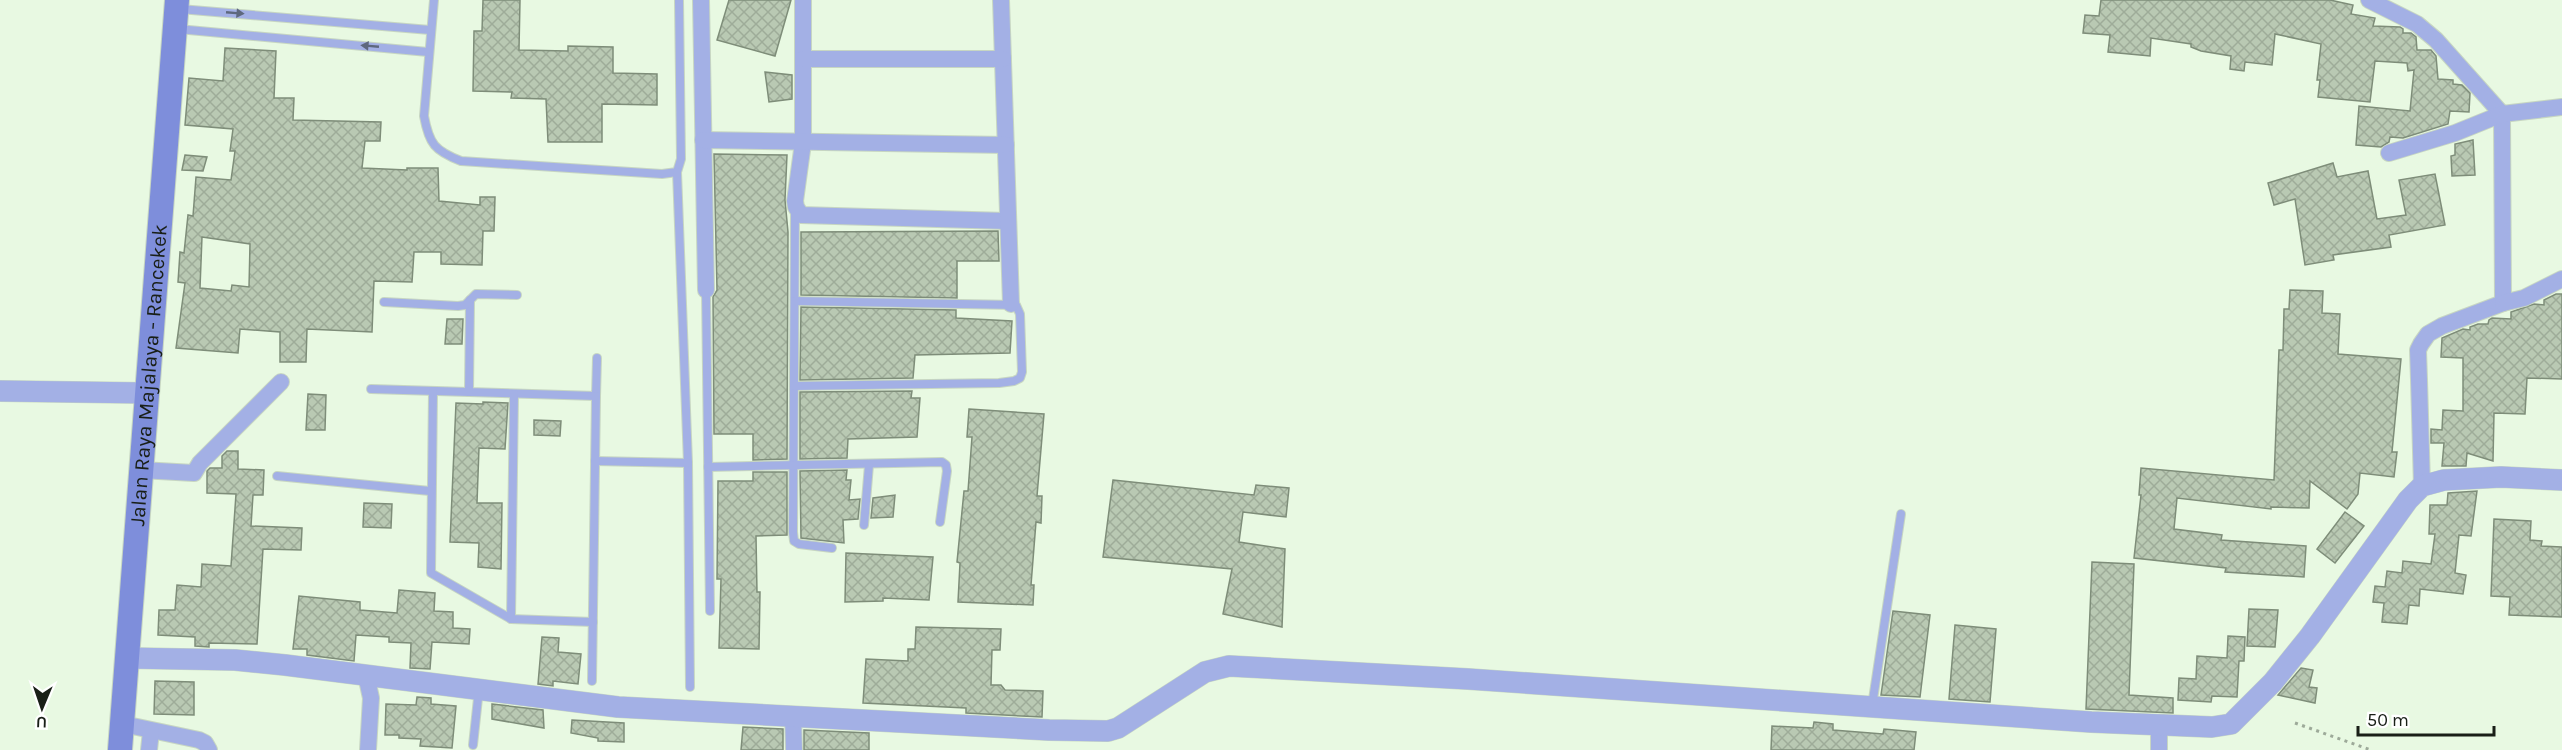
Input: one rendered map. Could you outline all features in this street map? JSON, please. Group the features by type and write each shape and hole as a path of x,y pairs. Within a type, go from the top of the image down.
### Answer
{"main road":[{"name":"Jalan Raya Majalaya - Rancekek","path":"120,750 176,12"}],"street":[{"path":"701,0 706,290"},
{"path":"803,0 804,143 796,187 796,207 801,215 1006,221"},
{"path":"1001,0 1006,221 1011,304"},
{"path":"2368,0 2417,24 2436,40 2502,114 2503,303"},
{"path":"803,58 1003,59"},
{"path":"2389,153 2455,133 2502,114 2562,107"},
{"path":"703,140 1006,145"},
{"path":"2422,486 2418,372 2421,344 2428,334 2442,326 2503,303 2523,298 2562,279"},
{"path":"141,470 194,473 200,462 281,382"},
{"path":"6,392 146,393"},
{"path":"127,658 235,660 618,707 1057,730 1118,728 1169,693 1205,672 1229,666 1468,679 2091,722 2212,727 2231,724 2273,682 2310,636 2408,500 2422,486 2454,479 2483,480 2501,477 2562,480"},
{"path":"366,675 372,698 368,750"},
{"path":"793,716 794,750"},
{"path":"123,724 199,740 205,743 209,750"},
{"path":"2159,725 2159,750"},
{"path":"149,750 151,731"}],"lane":[{"path":"434,0 424,116 427,135 435,147 446,155 461,160 662,174 677,172"},
{"path":"680,0 681,159 677,172 688,463 690,687"},
{"path":"176,12 430,30"},
{"path":"176,12 428,52"},
{"path":"796,207 794,541 799,544 831,548"},
{"path":"706,290 710,611"},
{"path":"384,302 458,306 465,305 476,294 517,295"},
{"path":"469,392 470,300"},
{"path":"794,386 1014,381 1020,378 1022,372 1020,315 1016,305 795,301"},
{"path":"592,681 597,358"},
{"path":"370,388 596,396"},
{"path":"432,391 431,573 511,619 593,622"},
{"path":"511,619 514,394"},
{"path":"595,461 688,463"},
{"path":"708,467 942,462 946,465 940,522"},
{"path":"864,525 869,465"},
{"path":"278,476 430,491"},
{"path":"1872,706 1901,514"},
{"path":"473,746 479,689"}],"path":[{"path":"2295,723 2371,750"}],"building":[{"path":"483,0 520,0 519,50 568,51 568,46 613,47 613,73 657,74 657,105 602,104 602,142 548,142 546,99 511,98 512,92 473,91 474,31 482,31"},
{"path":"729,0 791,0 775,56 717,40"},
{"path":"2101,0 2330,0 2353,5 2351,14 2375,18 2373,26 2400,27 2403,33 2411,33 2416,37 2417,50 2431,50 2436,56 2438,79 2453,80 2453,84 2462,85 2470,93 2469,112 2450,111 2448,124 2403,138 2390,137 2389,142 2381,147 2356,145 2359,106 2410,111 2414,70 2408,71 2407,63 2375,61 2370,102 2318,97 2320,80 2317,80 2321,44 2275,34 2272,65 2245,62 2244,71 2230,69 2231,56 2201,51 2191,47 2191,44 2151,38 2150,56 2108,52 2110,35 2083,33 2085,15 2099,16"},
{"path":"225,48 276,51 274,98 294,98 293,120 381,122 380,141 365,141 362,168 407,170 407,168 438,168 439,201 480,205 480,197 495,197 494,231 483,231 482,265 441,264 441,252 414,252 412,282 374,281 372,332 307,329 306,362 280,362 280,332 240,329 238,353 176,348 185,283 178,282 180,252 184,253 188,215 193,216 196,177 231,180 235,151 230,151 233,129 185,125 189,78 223,81","holes":["202,237 250,244 249,287 232,285 231,291 200,288"]},
{"path":"765,72 792,75 792,99 769,102"},
{"path":"2473,140 2475,175 2452,176 2451,156 2455,155 2455,144"},
{"path":"714,154 787,155 785,200 788,232 787,459 753,460 753,434 714,434 713,297 717,290"},
{"path":"185,155 207,157 203,171 182,170"},
{"path":"2333,163 2337,177 2368,171 2377,219 2406,215 2399,180 2435,174 2445,225 2389,235 2391,247 2333,255 2334,260 2305,265 2295,199 2274,205 2268,183"},
{"path":"998,231 999,261 957,261 957,298 801,295 801,232"},
{"path":"2290,290 2323,291 2322,313 2340,314 2338,354 2401,359 2392,452 2397,452 2394,477 2360,473 2358,494 2347,509 2310,481 2309,508 2271,507 2271,509 2177,498 2174,529 2222,535 2221,540 2306,546 2304,577 2225,572 2226,568 2134,558 2141,495 2139,495 2141,468 2274,480 2279,350 2283,350 2284,309 2289,309"},
{"path":"2556,294 2562,294 2562,379 2527,378 2525,414 2494,413 2493,461 2467,453 2466,466 2442,466 2444,443 2431,443 2431,429 2442,430 2443,410 2463,411 2463,358 2441,357 2442,338 2463,329 2470,330 2470,327 2478,324 2488,324 2492,318 2511,319 2511,312 2534,304 2544,305 2544,300"},
{"path":"801,307 956,310 956,318 1012,321 1010,353 915,355 913,378 800,380"},
{"path":"447,319 463,319 462,344 445,344"},
{"path":"912,391 911,398 920,398 917,437 848,439 847,458 800,459 800,392"},
{"path":"308,394 326,395 325,430 306,430"},
{"path":"483,402 508,403 505,449 479,448 477,503 502,503 501,569 478,567 479,543 450,542 456,403 483,404"},
{"path":"969,409 1044,414 1037,496 1042,496 1041,523 1036,522 1031,585 1034,585 1033,605 958,602 960,563 957,562 964,491 968,491 972,437 967,437"},
{"path":"534,420 561,421 560,436 534,435"},
{"path":"227,451 238,451 238,469 264,470 263,495 253,495 251,526 302,528 301,550 263,549 257,644 209,643 209,647 195,646 195,637 158,635 159,610 175,610 177,585 201,587 202,564 231,566 236,494 207,493 207,471 210,468 222,468 222,456"},
{"path":"847,470 846,480 851,480 849,500 860,499 858,519 843,520 844,543 801,538 800,471"},
{"path":"753,472 787,472 787,535 756,536 757,592 760,592 759,649 719,648 721,579 717,579 718,481 753,481"},
{"path":"1113,480 1254,495 1256,485 1289,488 1286,517 1243,512 1239,542 1285,549 1282,627 1223,614 1232,569 1103,557"},
{"path":"2477,491 2471,536 2459,535 2455,573 2466,575 2463,594 2420,589 2419,606 2409,605 2407,624 2382,622 2384,603 2373,602 2375,586 2385,587 2387,571 2402,573 2403,561 2431,564 2435,534 2429,534 2430,505 2447,505 2448,493"},
{"path":"895,495 893,517 871,518 873,498"},
{"path":"364,503 392,504 391,528 363,527"},
{"path":"2345,512 2364,526 2335,563 2317,549"},
{"path":"2494,519 2531,521 2530,540 2542,541 2541,546 2562,547 2562,617 2509,615 2510,597 2491,596"},
{"path":"846,553 933,557 929,600 883,598 883,601 845,602"},
{"path":"2092,562 2134,564 2129,695 2173,698 2173,713 2086,709"},
{"path":"399,590 435,593 434,611 453,612 453,628 470,629 469,644 432,642 430,669 410,668 411,643 389,642 389,637 356,635 354,661 307,655 307,649 293,649 299,596 360,602 360,610 397,613"},
{"path":"2249,609 2278,610 2275,647 2247,646"},
{"path":"1893,611 1930,615 1920,697 1881,695"},
{"path":"1955,625 1996,629 1990,702 1949,699"},
{"path":"916,627 1001,629 1000,650 992,650 991,685 1001,685 1005,690 1043,691 1042,717 966,713 966,708 863,703 866,659 908,661 908,649 915,649"},
{"path":"2228,636 2245,637 2244,661 2239,661 2237,697 2212,696 2211,702 2178,700 2179,678 2196,679 2197,656 2227,658"},
{"path":"542,637 559,638 558,652 581,654 578,684 553,681 553,686 538,684"},
{"path":"2301,668 2313,670 2309,687 2317,688 2315,703 2278,695"},
{"path":"155,681 194,682 194,715 154,714"},
{"path":"417,697 431,698 431,704 456,706 452,748 420,746 421,739 385,735 386,704 416,705"},
{"path":"492,704 543,710 544,728 492,719"},
{"path":"572,720 624,723 624,742 598,741 598,738 571,733"},
{"path":"1814,722 1833,724 1833,730 1883,734 1884,729 1916,732 1914,750 1771,750 1772,726 1813,728"},
{"path":"743,727 783,729 783,750 741,750"},
{"path":"804,730 869,733 869,750 804,750"}]}
